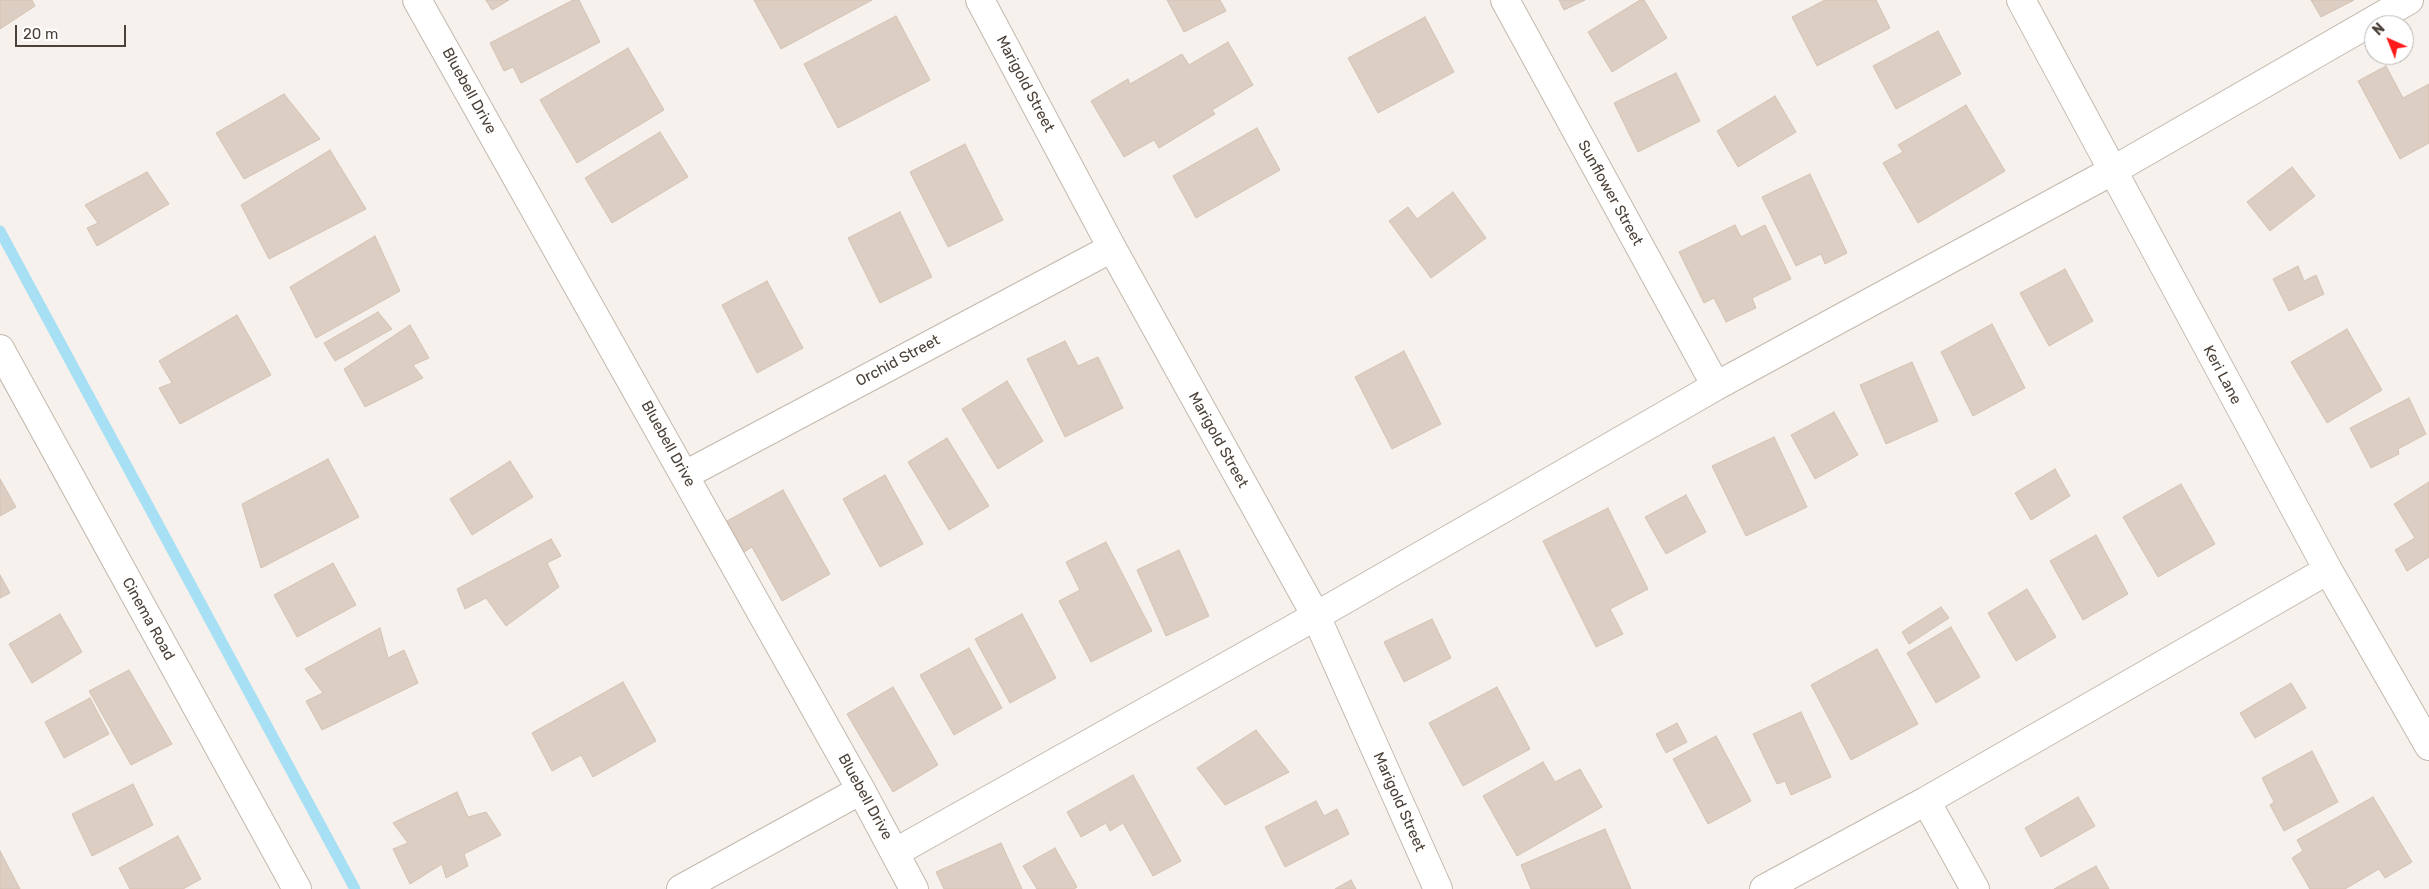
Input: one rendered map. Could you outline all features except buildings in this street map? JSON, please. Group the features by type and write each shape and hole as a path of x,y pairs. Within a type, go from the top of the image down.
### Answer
{"street":[{"name":"Bluebell Drive","path":"417,0 896,852 914,889"},
{"name":"Marigold Street","path":"980,0 1112,248 1316,616 1438,889"},
{"name":"Sunflower Street","path":"1505,0 1716,386"},
{"name":"Keri Lane","path":"2021,0 2328,570 2429,746"},
{"path":"896,852 1316,616 1716,386 2112,171 2409,0"},
{"name":"Orchid Street","path":"685,475 1112,248"},
{"name":"Cinema Road","path":"0,348 297,889"},
{"path":"1764,889 1926,801 2328,570"},
{"path":"681,889 861,790"},
{"path":"1926,801 1975,889"}],"waterway":[{"path":"0,231 355,889"}]}
